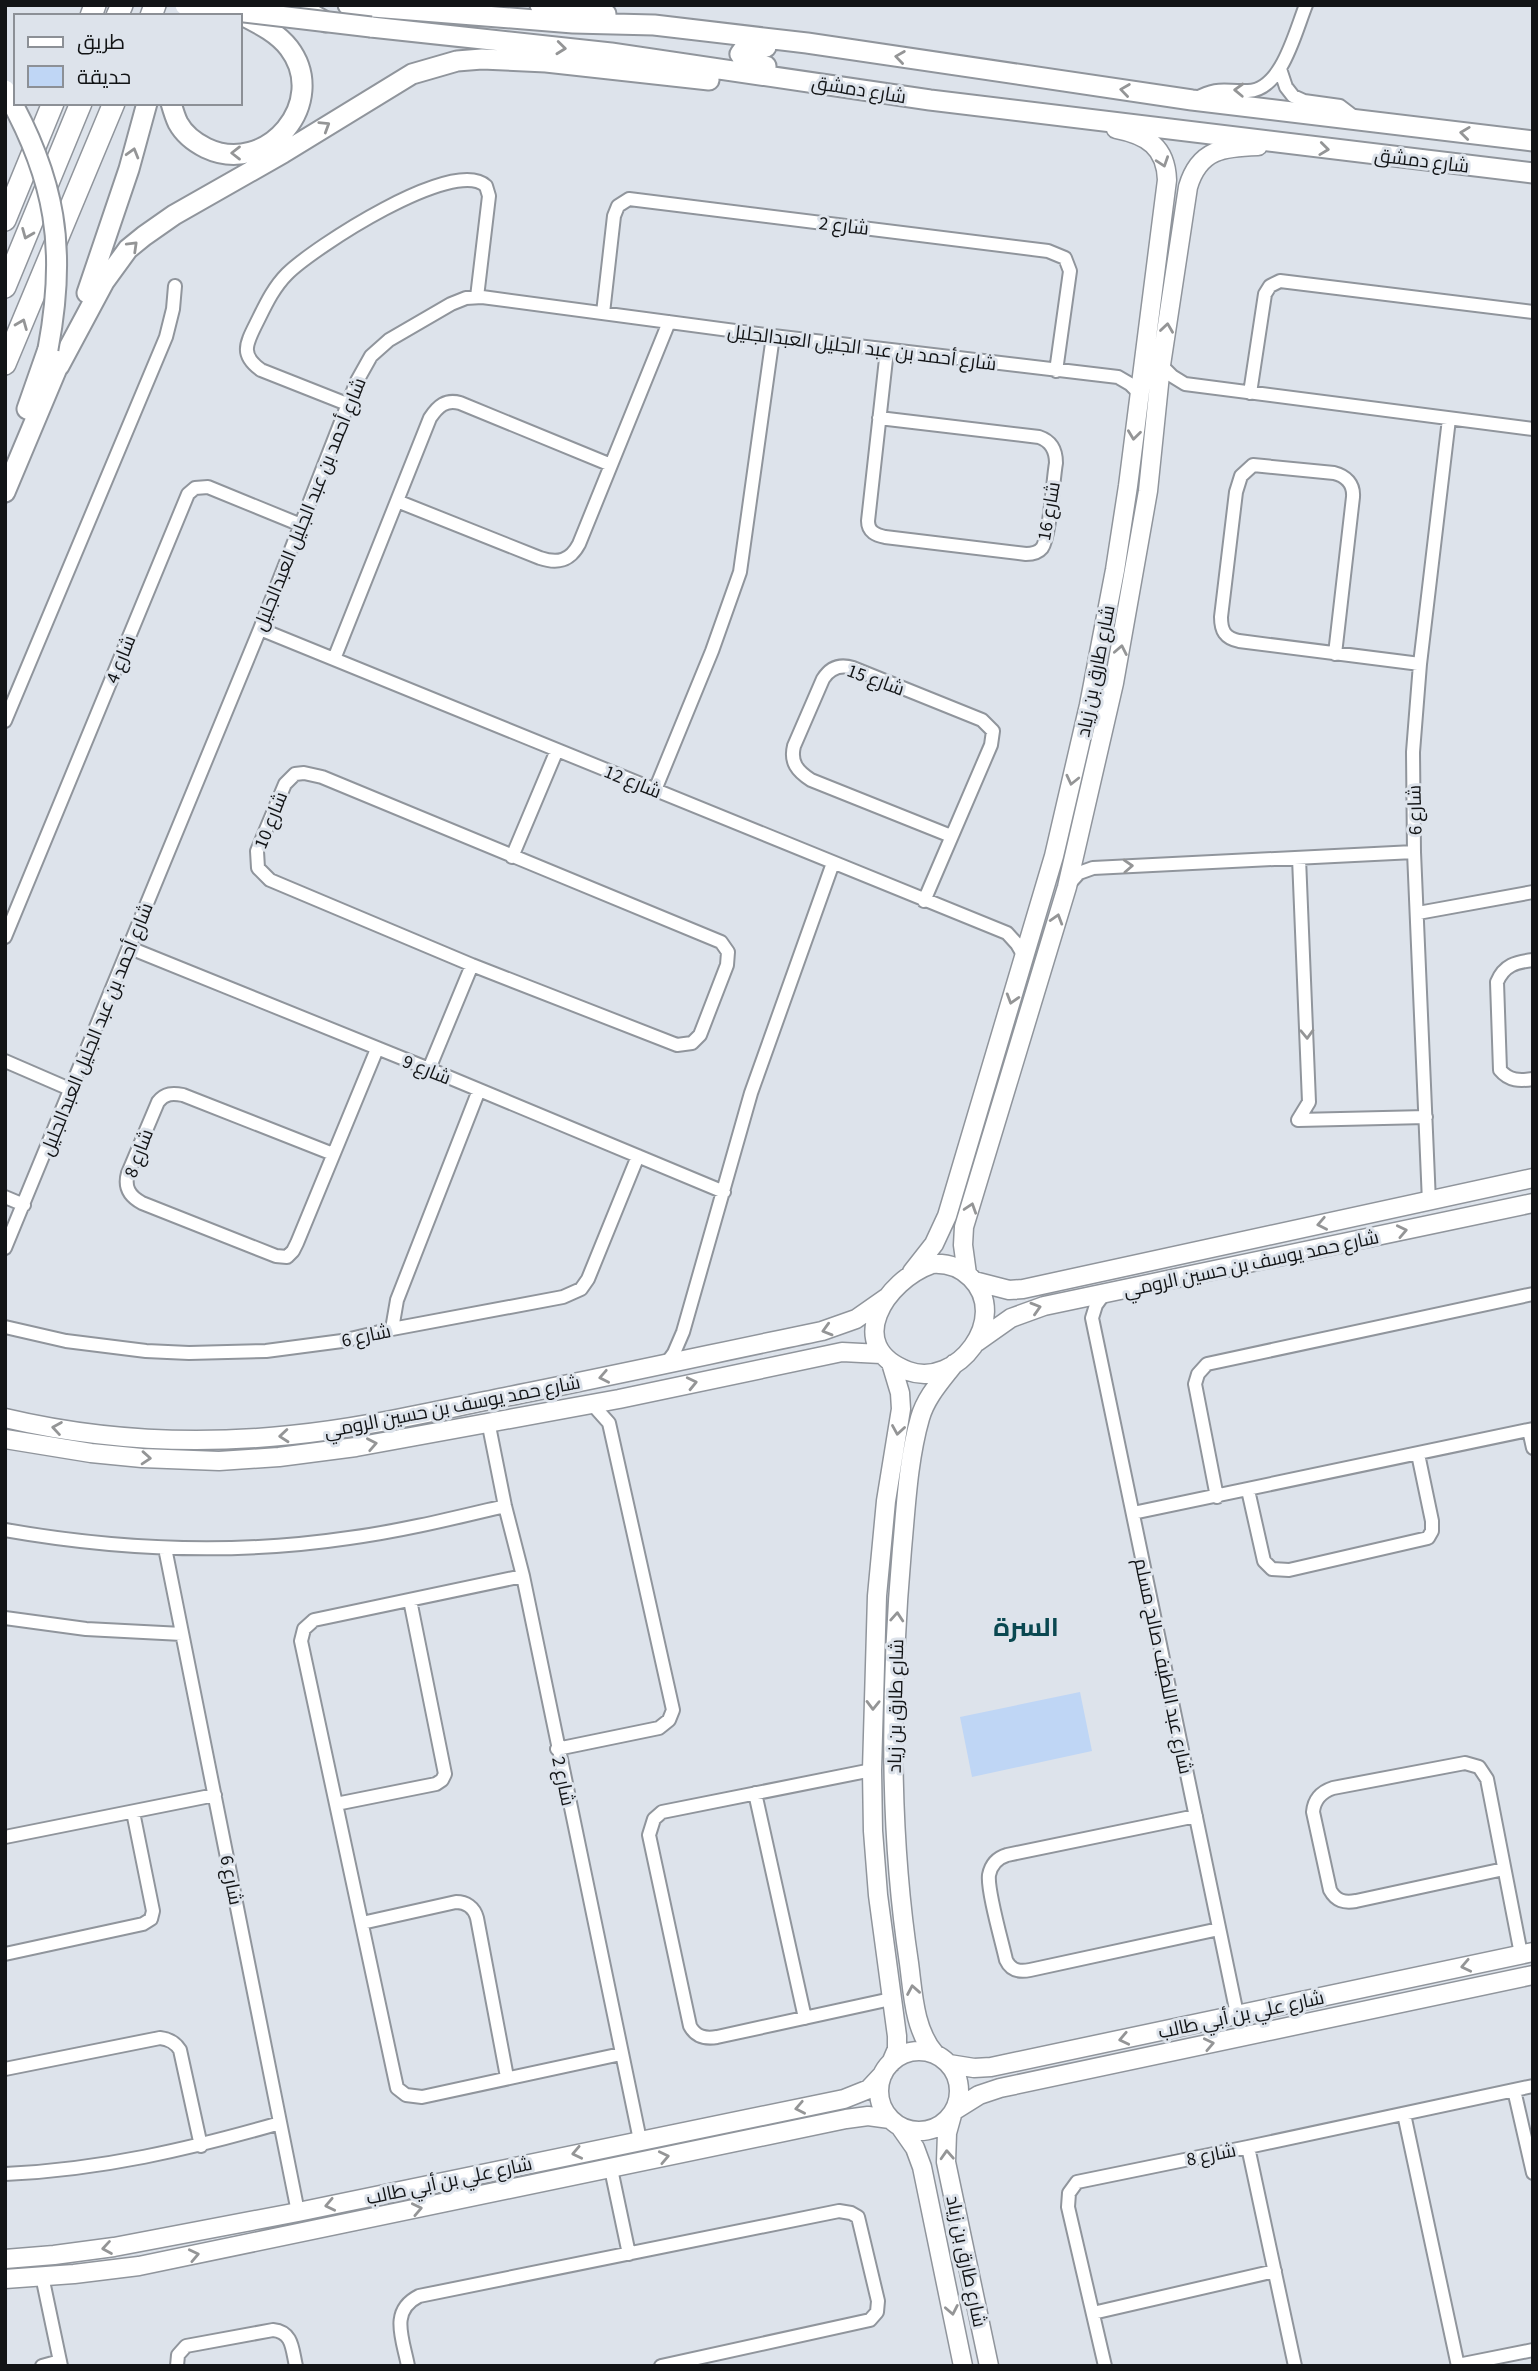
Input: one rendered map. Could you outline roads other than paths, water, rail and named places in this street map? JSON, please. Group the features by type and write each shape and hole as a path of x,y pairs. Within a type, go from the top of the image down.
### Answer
{"highway":[{"path":"5,220 54,105"},
{"path":"5,287 80,105"},
{"path":"5,365 113,105"}],"main road":[{"name":"شارع دمشق","path":"186,5 611,53 852,89 1533,173"},
{"path":"296,5 334,25 371,38 506,54 546,62"},
{"name":"شارع دمشق","path":"348,5 559,22 654,26 807,43 1192,100 1533,141"},
{"path":"540,5 612,15 654,26"},
{"path":"235,11 240,14"},
{"path":"172,105 180,126 194,141 214,151 237,155 267,146 282,134 295,117 302,91 301,73 294,55 275,34 242,15"},
{"path":"807,43 785,48 748,46 743,48 740,57 747,63 891,86 1154,120 1173,130"},
{"path":"5,492 53,358 128,249 158,225 412,74 457,61 482,59 546,62 828,93 852,89"},
{"path":"5,90 40,160 54,218 58,257 53,358"},
{"path":"5,461 35,390 97,268 146,105"}],"street":[{"path":"1306,5 1280,69 1286,87 1293,96 1304,101 1340,106 1357,119"},
{"name":"شارع دمشق","path":"1192,100 1216,90 1260,89 1270,82 1280,69"},
{"name":"شارع طارق بن زياد","path":"912,1272 934,1244 947,1216 1035,925 1059,836 1095,679 1128,486 1148,396 1167,180 1165,163 1159,151 1149,141 1127,131 1062,116"},
{"name":"شارع طارق بن زياد","path":"1152,364 1185,204 1195,170 1214,152 1230,147 1288,144"},
{"path":"348,404 261,370 251,362 246,352 248,340 276,286 288,272 310,254 354,226 410,195 442,186 476,181 486,187 489,196 477,297"},
{"path":"1165,199 1171,195 1178,196 1185,204"},
{"name":"شارع 2","path":"603,313 614,216 618,206 629,199 1048,251 1065,258 1070,271 1056,371"},
{"path":"1250,393 1264,299 1267,290 1277,282 1533,312"},
{"path":"5,721 166,337 175,286"},
{"name":"شارع أحمد بن عبد الجليل العبدالجليل","path":"5,1248 260,629 348,404 367,362 381,346 451,304 461,299 477,297 1118,377"},
{"path":"397,501 540,558 560,561 572,555 579,544 669,322"},
{"path":"655,790 712,651 740,572 773,336"},
{"name":"شارع 16","path":"879,418 1039,437 1048,441 1056,457 1043,547 1035,553 1026,554 885,537 872,532 868,521 879,418 887,350"},
{"path":"1118,377 1152,364 1185,384 1533,429"},
{"path":"1118,377 1148,396 1185,384"},
{"name":"شارع طارق بن زياد","path":"971,1278 963,1245 964,1227 1067,887 1114,683 1148,491 1148,396"},
{"path":"334,659 430,418 438,407 448,401 460,403 611,465"},
{"name":"شارع 6","path":"1429,1202 1414,852 1413,752 1420,664 1449,419"},
{"path":"1335,654 1353,497 1352,484 1345,477 1334,473 1253,465 1241,476 1236,492 1221,617 1223,632 1228,638 1236,641 1335,654 1420,664"},
{"path":"1128,486 1137,482 1146,486 1148,491"},
{"name":"شارع 4","path":"5,937 188,494 195,488 208,487 300,525"},
{"name":"شارع 12","path":"260,629 1007,933"},
{"name":"شارع 15","path":"924,901 993,740 991,727 982,720 849,666 830,670 823,679 794,746 792,757 797,769 811,780 951,836"},
{"path":"1095,679 1096,684 1103,689 1108,689 1114,683"},
{"path":"512,857 557,750"},
{"name":"شارع 10","path":"304,773 322,777 512,857 723,944 729,956 727,965 700,1035 692,1044 677,1045 471,965 275,883 258,868 257,851 288,780 295,774 304,773"},
{"path":"1067,887 1079,873 1093,868 1414,852"},
{"path":"1299,858 1309,1102 1298,1120 1426,1116"},
{"path":"666,1364 683,1332 756,1077 833,863"},
{"path":"1418,913 1533,892"},
{"path":"1007,933 1035,925"},
{"path":"1007,933 1025,958"},
{"name":"شارع 9","path":"130,948 724,1192"},
{"path":"1533,960 1508,966 1497,982 1500,1070 1509,1078 1533,1079"},
{"path":"429,1069 471,965"},
{"name":"شارع 8","path":"333,1154 183,1095 171,1094 164,1096 159,1102 128,1173 126,1184 128,1192 142,1203 276,1256 285,1257 295,1248 377,1049"},
{"path":"5,1061 72,1090"},
{"path":"392,1329 397,1300 480,1090"},
{"name":"شارع 6","path":"5,1327 66,1342 146,1351 266,1351 342,1341 563,1297 576,1292 584,1285 593,1270 638,1156"},
{"name":"شارع حمد يوسف بن حسين الرومي","path":"971,1278 1010,1290 1023,1289 1533,1178"},
{"path":"5,1197 24,1205"},
{"name":"شارع حمد يوسف بن حسين الرومي","path":"977,1342 994,1328 1021,1313 1044,1306 1533,1203"},
{"path":"932,1264 942,1264 960,1269 971,1278 983,1295 986,1312 984,1327 977,1342 954,1364 928,1374 913,1373 886,1358 876,1339 877,1313 886,1298 912,1272 932,1264"},
{"path":"1092,1318 1096,1305 1104,1294"},
{"path":"1217,1497 1195,1384 1207,1364 1533,1294"},
{"name":"شارع حمد يوسف بن حسين الرومي","path":"5,1418 46,1427 110,1435 191,1439 264,1438 341,1429 822,1331 864,1315 886,1298"},
{"path":"1072,1300 1092,1318"},
{"name":"شارع عبد اللطيف صالح مسلم","path":"1092,1318 1237,2014"},
{"path":"683,1332 689,1347 702,1356"},
{"path":"768,1342 777,1352 773,1366"},
{"name":"شارع حمد يوسف بن حسين الرومي","path":"5,1439 91,1453 189,1461 259,1459 343,1449 592,1404 842,1352 886,1358"},
{"name":"شارع طارق بن زياد","path":"886,1358 900,1393 901,1409 886,1501 874,1636 872,1770 875,1860 897,2045 887,2068"},
{"name":"شارع طارق بن زياد","path":"942,2059 928,2046 919,2025 906,1948 897,1859 892,1726 906,1506 921,1414 927,1399 954,1364"},
{"path":"609,1423 619,1399"},
{"path":"557,1749 659,1728 667,1723 673,1706 609,1423 592,1404"},
{"name":"شارع 2","path":"488,1421 505,1506 523,1576 640,2140"},
{"path":"1133,1513 1531,1430 1533,1448"},
{"path":"189,1461 193,1448 191,1439"},
{"path":"216,1461 212,1450 218,1439"},
{"path":"1248,1490 1264,1561 1272,1569 1289,1570 1428,1538 1433,1527 1418,1454"},
{"path":"5,1530 112,1545 241,1548 335,1540 403,1529 505,1506"},
{"name":"شارع 6","path":"165,1548 299,2212"},
{"path":"523,1576 314,1620 306,1626 301,1641 395,2085 399,2091 409,2096 422,2097 621,2054"},
{"path":"337,1804 436,1784 445,1774 410,1600"},
{"path":"5,1618 86,1629 182,1634"},
{"path":"1504,1869 1356,1902 1343,1902 1335,1898 1330,1890 1313,1812 1315,1804 1322,1793 1333,1788 1465,1763 1481,1769 1487,1779 1504,1869 1527,1953"},
{"path":"872,1770 662,1812 650,1826 649,1835 692,2030 708,2038 891,1999"},
{"path":"755,1793 805,2018"},
{"path":"5,1837 215,1795"},
{"path":"5,1954 149,1921 153,1911 133,1812"},
{"path":"1196,1816 1007,1855 995,1863 989,1873 989,1884 1006,1960 1010,1967 1018,1970 1031,1970 1219,1929"},
{"path":"875,1860 880,1869 888,1870 894,1866 897,1859"},
{"path":"878,1895 880,1889 887,1885 896,1887 900,1894"},
{"path":"362,1923 456,1902 465,1903 472,1908 477,1917 507,2077"},
{"name":"شارع علي بن أبي طالب","path":"942,2059 983,2068 1527,1953"},
{"path":"1424,1975 1418,1979 1416,1990 1423,1997 1430,1997"},
{"name":"شارع علي بن أبي طالب","path":"953,2113 985,2092 1030,2081 1533,1975"},
{"path":"1391,1982 1399,1992 1395,2005"},
{"path":"5,2068 166,2039 180,2049 201,2146"},
{"path":"915,2051 942,2059 956,2074 959,2086 959,2098 953,2113 942,2125 929,2130 915,2131 896,2123 880,2101 879,2087 887,2068 901,2055 915,2051"},
{"path":"1027,2059 1021,2064 1020,2071 1023,2078 1030,2081"},
{"name":"شارع علي بن أبي طالب","path":"5,2259 114,2247 299,2212 844,2099 869,2089 887,2068"},
{"name":"شارع 8","path":"1105,2366 1068,2207 1069,2193 1073,2185 1082,2179 1248,2147 1533,2086"},
{"path":"1514,2090 1533,2173"},
{"path":"844,2099 850,2110 846,2119"},
{"name":"شارع طارق بن زياد","path":"953,2113 947,2133 946,2159 989,2366"},
{"path":"1404,2114 1458,2365 1533,2350"},
{"name":"شارع علي بن أبي طالب","path":"5,2279 139,2266 846,2119 874,2116 896,2123"},
{"path":"5,2174 111,2164 201,2146 280,2123"},
{"name":"شارع طارق بن زياد","path":"896,2123 915,2148 922,2166 963,2366"},
{"path":"1248,2147 1295,2366"},
{"path":"611,2169 629,2254"},
{"path":"484,2195 477,2187 480,2176 485,2173"},
{"path":"455,2179 461,2186 458,2200"},
{"path":"408,2366 399,2318 402,2309 419,2297 839,2211 855,2214 861,2225 878,2301 877,2312 870,2319 661,2366"},
{"path":"942,2259 952,2262 966,2254"},
{"path":"1093,2313 1275,2271"},
{"path":"946,2278 954,2273 970,2273"},
{"path":"42,2277 60,2364 42,2366"},
{"path":"177,2366 180,2351 186,2346 273,2330 283,2332 289,2338 296,2366"}],"district":[{"name":"السرة","path":"1026,1627"}]}
